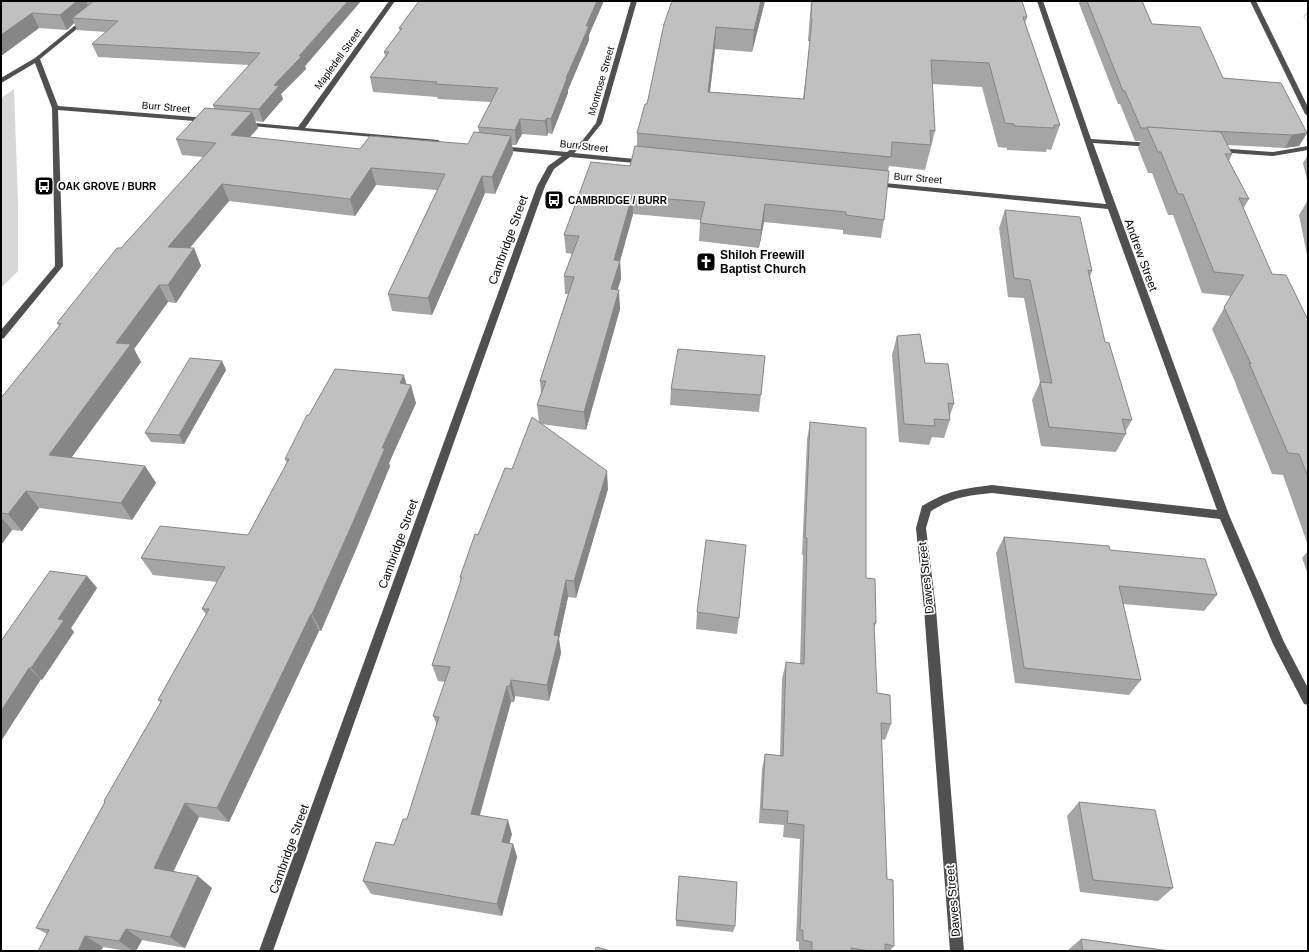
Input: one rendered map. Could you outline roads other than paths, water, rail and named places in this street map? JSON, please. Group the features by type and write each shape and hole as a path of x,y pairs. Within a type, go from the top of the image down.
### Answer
{"street":[{"path":"1,81 37,59 96,8 108,1"},
{"name":"Mapledell Street","path":"301,128 392,1"},
{"name":"Montrose Street","path":"567,155 584,142 599,123 634,1"},
{"name":"Andrew Street","path":"1040,1 1111,207 1224,515 1279,644 1302,680 1308,700"},
{"path":"1253,1 1308,114"},
{"path":"1,336 59,266 55,108 37,59"},
{"name":"Burr Street","path":"55,108 214,121"},
{"path":"237,123 450,143"},
{"path":"1088,141 1157,146"},
{"name":"Burr Street","path":"489,147 654,163"},
{"path":"1211,150 1273,154 1308,148"},
{"name":"Cambridge Street","path":"266,951 541,186 551,168 567,155"},
{"name":"Burr Street","path":"867,184 1111,207"},
{"name":"Dawes Street","path":"957,951 930,609 921,528 926,509 958,492 992,490 1224,515"}],"place":[{"name":"OAK GROVE / BURR","path":"44,186"},
{"name":"CAMBRIDGE / BURR","path":"554,200"},
{"name":"Shiloh Freewill Baptist Church","path":"706,262"}]}
